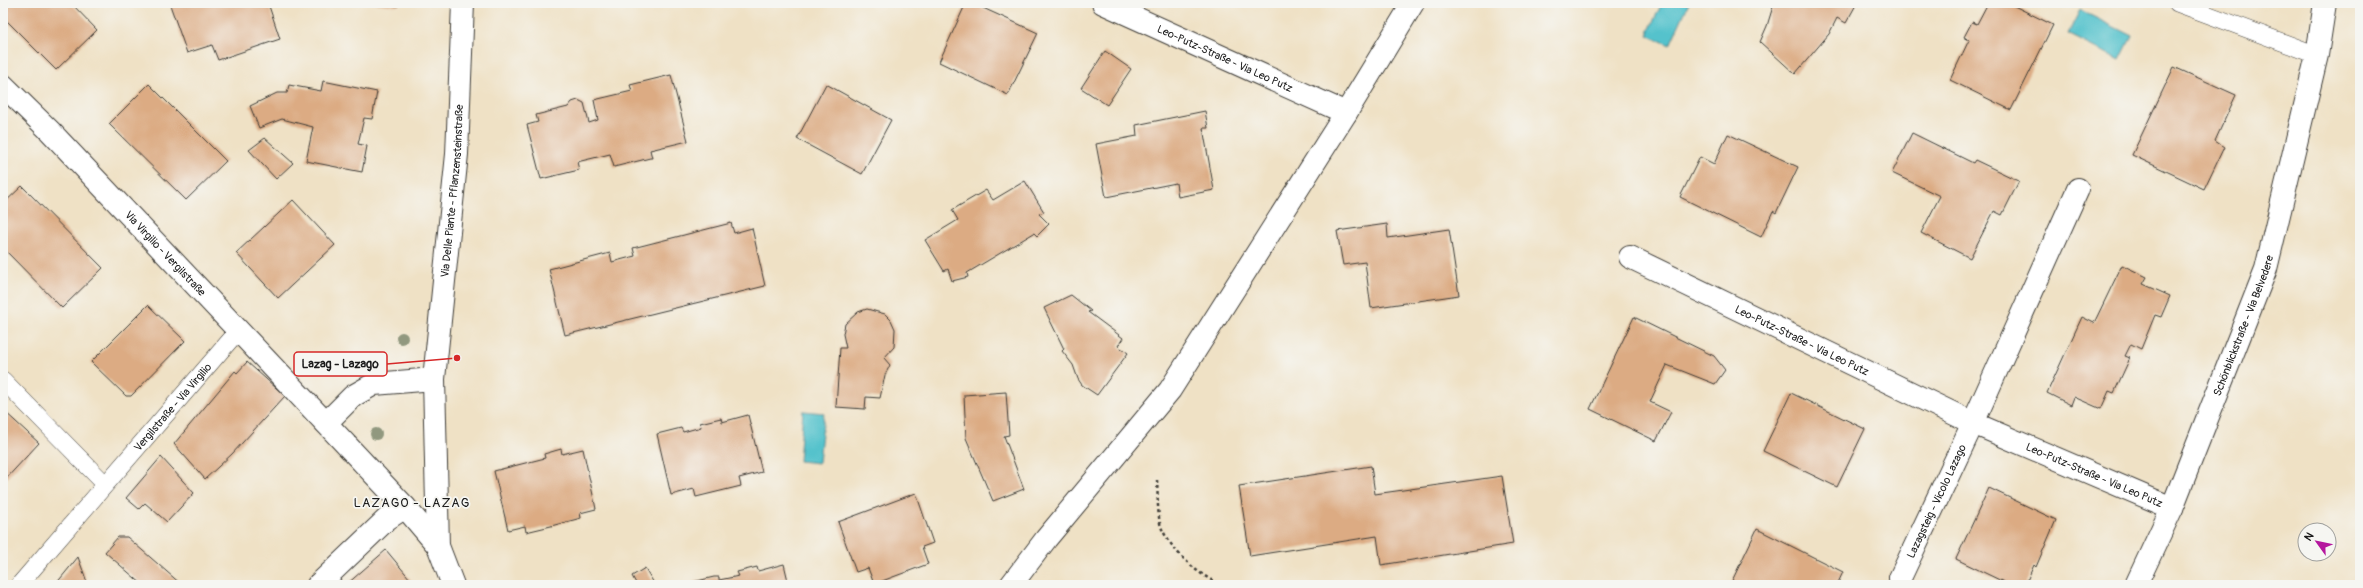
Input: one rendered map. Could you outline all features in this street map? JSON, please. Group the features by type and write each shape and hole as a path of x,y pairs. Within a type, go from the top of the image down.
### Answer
{"street":[{"name":"Via Delle Piante - Pflanzensteinstraße","path":"438,546 434,379 458,154 463,3"},
{"name":"Leo-Putz-Straße - Via Leo Putz","path":"1103,3 1346,113"},
{"path":"1010,585 1046,539 1170,390 1346,113 1413,3"},
{"name":"Schönblickstraße - Via Belvedere","path":"2136,585 2172,508 2266,269 2318,55 2325,3"},
{"name":"Via Virgilio - Vergilstraße","path":"3,85 50,131 326,423"},
{"path":"1973,424 2078,189"},
{"name":"Leo-Putz-Straße - Via Leo Putz","path":"1630,257 1973,424 2172,508"},
{"path":"434,379 374,384 353,396 326,423 405,507 438,546 453,585"},
{"name":"Lazagsteig - Vicolo Lazago","path":"1900,578 1973,424"},
{"path":"318,585 387,519 405,507"}],"lane":[{"path":"2177,3 2318,55"},
{"name":"Vergilstraße - Via Virgilio","path":"18,585 238,330"},
{"path":"3,380 105,484"}],"path":[{"path":"1157,480 1161,528 1181,558 1216,583 1224,585"}],"water":[{"path":"1662,3 1689,3 1670,45 1647,35"},
{"path":"2080,10 2132,36 2120,60 2068,34"},
{"path":"803,411 824,413 819,463 799,461"}],"building":[{"path":"3,3 71,3 97,30 56,70 3,17"},
{"path":"175,3 268,3 280,39 218,60 212,45 187,53 170,5"},
{"path":"372,3 399,3 398,6"},
{"path":"966,3 972,3 1038,33 1008,95 939,62"},
{"path":"1774,3 1857,3 1846,23 1837,18 1829,34 1795,74 1760,42"},
{"path":"1988,3 2008,3 2053,25 2011,110 1950,80 1969,40 1964,37 1972,22 1977,24"},
{"path":"1105,51 1131,69 1107,105 1081,88"},
{"path":"2174,67 2236,95 2215,141 2224,147 2204,189 2132,155"},
{"path":"671,75 688,141 650,150 652,158 614,167 610,154 577,162 579,170 541,179 527,125 538,122 536,115 568,107 572,102 578,100 584,103 589,123 598,120 594,100 632,91 630,85"},
{"path":"323,81 377,92 372,119 364,118 358,144 367,146 362,172 306,161 313,127 282,119 259,128 250,106 277,93 287,93 289,85 321,91"},
{"path":"149,84 226,161 186,200 109,124"},
{"path":"826,84 891,120 862,174 797,139"},
{"path":"1205,111 1208,128 1203,128 1214,190 1178,197 1176,183 1106,197 1096,144 1137,136 1136,125"},
{"path":"1912,133 1973,163 1975,160 2019,181 2002,215 1994,211 1970,258 1921,233 1940,196 1892,173"},
{"path":"1728,134 1798,167 1776,213 1773,211 1761,237 1680,197 1700,157 1714,164"},
{"path":"265,138 293,163 276,179 249,150"},
{"path":"1025,181 1044,212 1039,214 1049,224 1037,236 1034,233 967,273 968,277 952,281 948,269 944,271 925,240 958,220 952,210 986,190 993,200"},
{"path":"22,186 103,268 62,308 3,248 3,204"},
{"path":"293,200 335,245 278,298 236,253"},
{"path":"731,223 734,233 752,228 765,286 565,335 549,269 610,253 612,262 635,256 633,248"},
{"path":"1387,224 1388,238 1449,229 1459,295 1371,308 1365,262 1343,265 1337,231"},
{"path":"2122,265 2147,277 2143,284 2170,296 2161,317 2155,315 2141,349 2131,344 2125,356 2130,358 2114,393 2109,391 2101,409 2074,397 2071,405 2047,393 2082,317 2094,323"},
{"path":"1071,295 1091,311 1088,312 1123,338 1118,346 1128,353 1097,395 1082,385 1078,379 1073,365 1062,351 1064,349 1044,308"},
{"path":"148,305 185,341 131,396 126,396 91,362"},
{"path":"867,309 885,314 891,320 895,329 894,347 884,358 890,365 885,375 880,398 866,397 865,409 836,407 840,348 846,348 843,334 845,324 858,312"},
{"path":"1634,317 1714,356 1725,370 1715,384 1667,365 1650,402 1671,412 1656,441 1590,409"},
{"path":"247,362 285,396 232,454 205,479 174,444 235,371 237,373"},
{"path":"1006,392 1009,435 1004,436 1024,489 993,501 966,438 964,395"},
{"path":"1791,393 1865,429 1837,487 1763,451"},
{"path":"3,410 39,443 3,482"},
{"path":"748,415 762,472 739,478 741,486 696,497 694,489 671,495 657,434 681,428 683,432 701,427 700,423 721,418 722,422"},
{"path":"561,449 562,454 583,449 596,509 580,513 581,518 526,532 525,526 508,530 494,471 545,458 544,454"},
{"path":"161,457 194,493 167,522 145,503 139,509 126,498"},
{"path":"1371,466 1375,494 1502,476 1513,544 1381,565 1377,536 1250,556 1239,486"},
{"path":"1989,488 2056,520 2036,567 2034,565 2025,585 2010,585 1956,559"},
{"path":"916,493 933,543 922,547 928,564 874,584 868,568 856,572 838,522"},
{"path":"1757,529 1843,572 1837,585 1730,585"},
{"path":"118,537 127,537 182,585 143,585 105,552"},
{"path":"386,550 415,585 346,585"},
{"path":"78,557 88,585 55,585 65,573"},
{"path":"784,564 789,585 694,585 693,582 714,577 719,577 719,580 739,576 737,572 757,567 758,571"},
{"path":"645,568 655,585 637,585 632,576"}],"place":[{"name":"Lazag - Lazago","path":"457,358"}],"district":[{"name":"LAZAGO - LAZAG","path":"412,503"}]}
